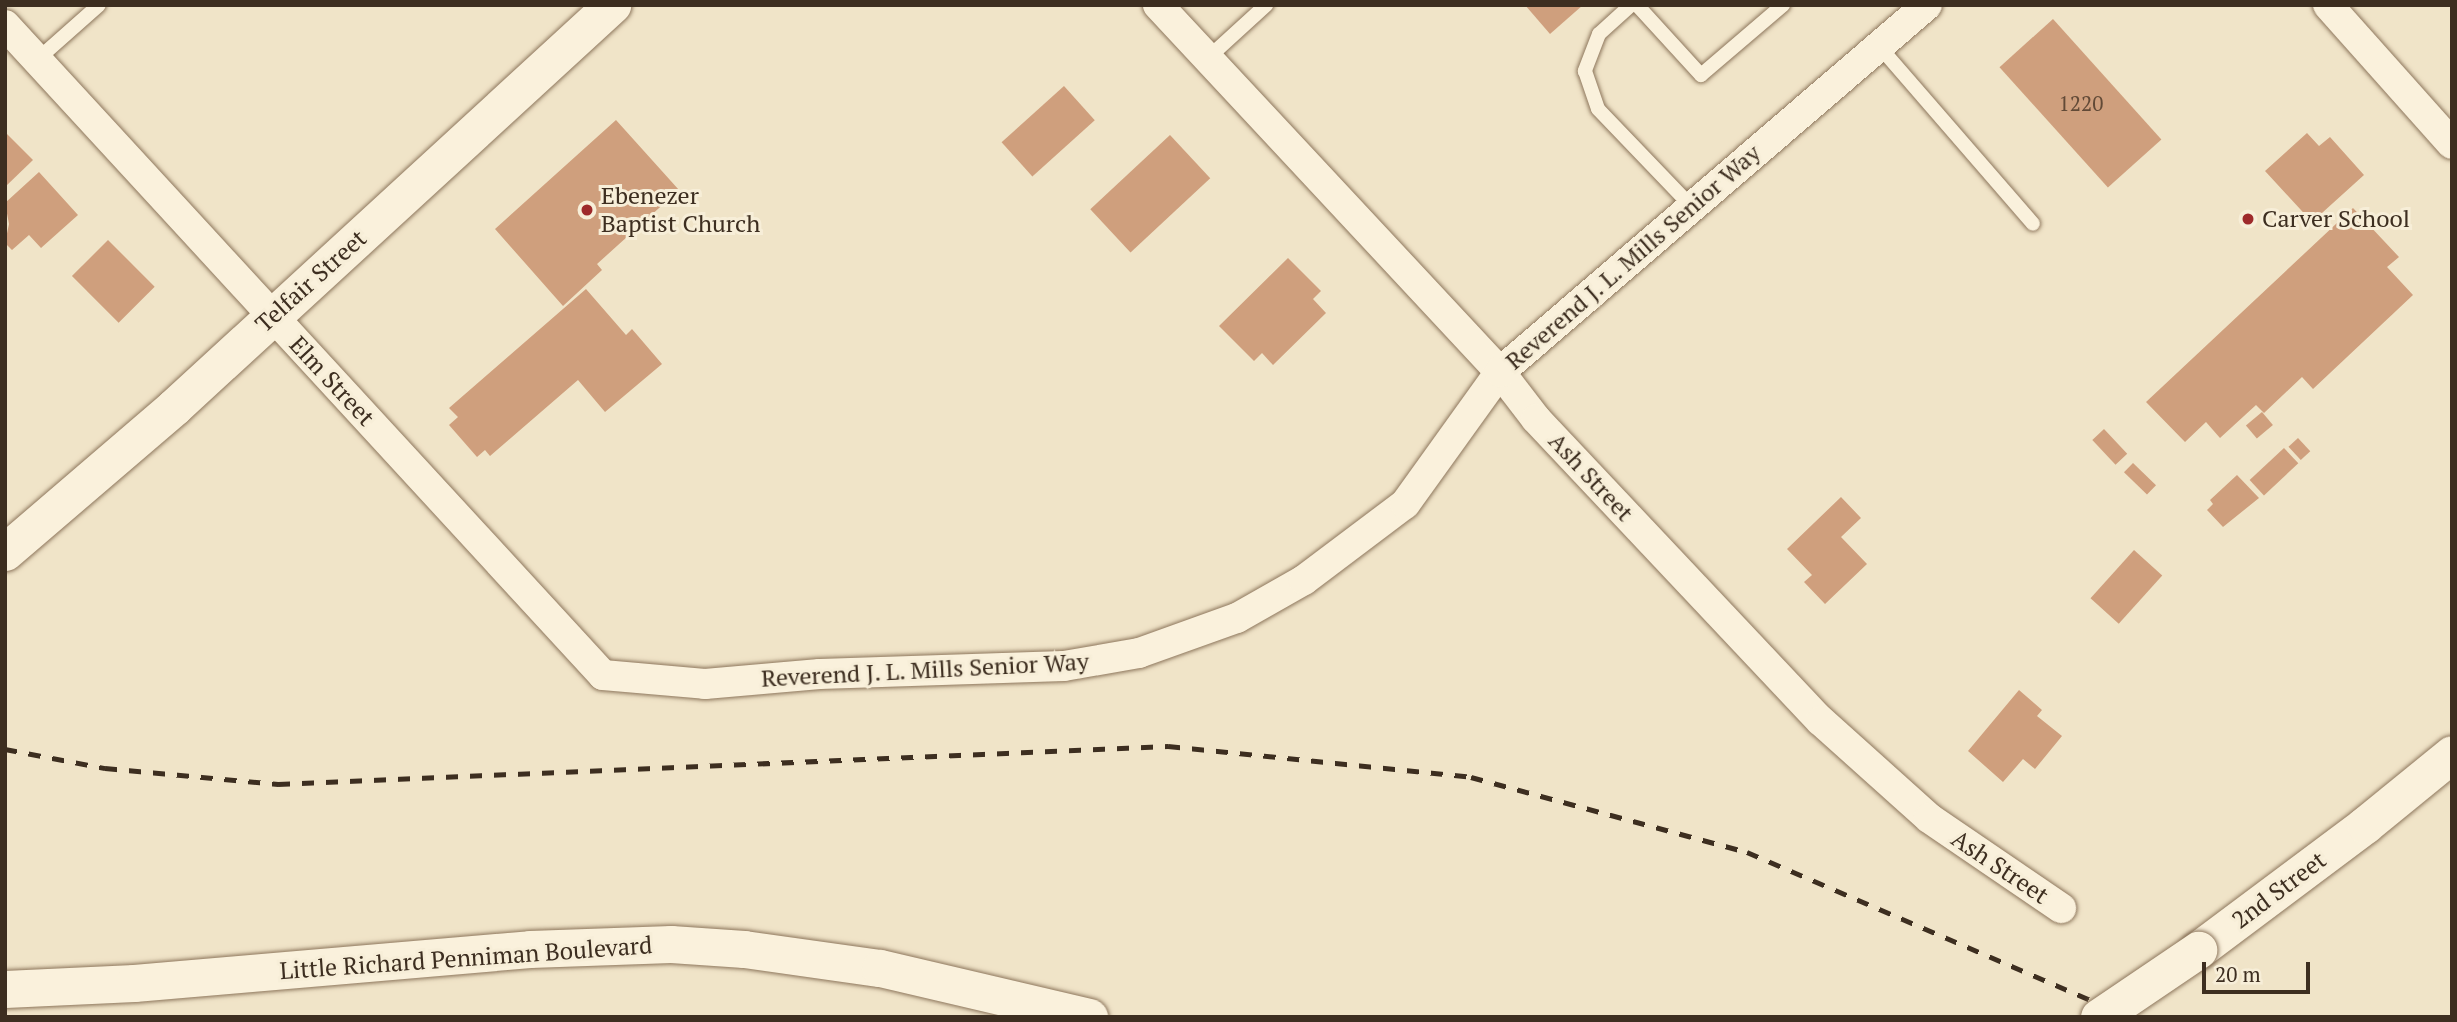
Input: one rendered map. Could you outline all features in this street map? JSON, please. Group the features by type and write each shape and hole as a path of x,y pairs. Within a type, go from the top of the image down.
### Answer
{"street":[{"name":"Telfair Street","path":"5,552 174,407 612,5"},
{"name":"Ash Street","path":"1158,5 1500,372 1535,419 1884,781 1985,860 2061,908"},
{"name":"Reverend J. L. Mills Senior Way","path":"603,675 705,684 820,674 1064,666 1139,653 1237,618 1356,544 1405,504 1500,372 1690,205 1927,5"},
{"path":"2328,5 2452,144"},
{"name":"Elm Street","path":"5,25 603,675"},
{"name":"2nd Street","path":"2099,1017 2198,950 2365,825 2452,754"},
{"name":"Little Richard Penniman Boulevard","path":"5,989 134,984 530,949 671,944 744,949 880,968 1089,1017"}],"lane":[{"path":"38,59 99,5"},
{"path":"1208,58 1266,5"},
{"path":"1632,5 1599,34 1585,71 1598,109 1690,205"},
{"path":"1637,5 1701,75 1783,5"},
{"path":"1880,46 2033,224"}],"building":[{"path":"1525,5 1583,5 1550,34"},
{"path":"2053,19 2161,139 2108,188 1999,67"},
{"path":"1064,86 1095,120 1032,176 1002,142"},
{"name":"Ebenezer Baptist Church","path":"616,120 679,190 597,264 602,270 563,306 495,229"},
{"path":"5,132 33,160 5,187"},
{"path":"2307,133 2319,146 2330,137 2364,175 2312,222 2265,171"},
{"path":"1170,135 1210,178 1131,252 1090,209"},
{"path":"39,172 78,215 41,248 29,235 12,250 5,243 9,224 5,203"},
{"path":"2353,208 2399,257 2387,267 2413,295 2313,389 2302,377 2264,413 2256,405 2220,438 2206,422 2185,442 2146,402"},
{"path":"108,240 155,287 119,323 72,276"},
{"path":"1288,258 1321,291 1313,299 1326,313 1273,365 1262,353 1254,361 1219,326"},
{"name":"Ebenezer Baptist Church","path":"586,289 626,335 632,329 662,364 605,412 578,380 490,456 485,450 477,457 449,425 458,417 449,408"},
{"path":"2262,412 2273,425 2257,439 2246,425"},
{"path":"2104,429 2127,454 2115,465 2092,440"},
{"path":"2298,438 2310,451 2301,460 2288,447"},
{"path":"2284,448 2298,463 2264,495 2250,480"},
{"path":"2133,463 2156,485 2147,495 2124,472"},
{"path":"2237,475 2259,498 2223,527 2207,510 2213,504 2210,500"},
{"path":"1841,497 1861,518 1841,537 1867,564 1825,604 1804,582 1812,575 1787,549"},
{"path":"2134,550 2162,575 2119,624 2091,598"},
{"path":"2019,690 2042,710 2037,716 2062,736 2035,769 2023,759 2003,782 1968,751"}],"railway":[{"path":"5,749 105,768 278,784 1168,746 1471,777 1747,852 2130,1017"}],"place":[{"name":"Ebenezer Baptist Church","path":"587,210"},
{"name":"Carver School","path":"2248,219"}]}
